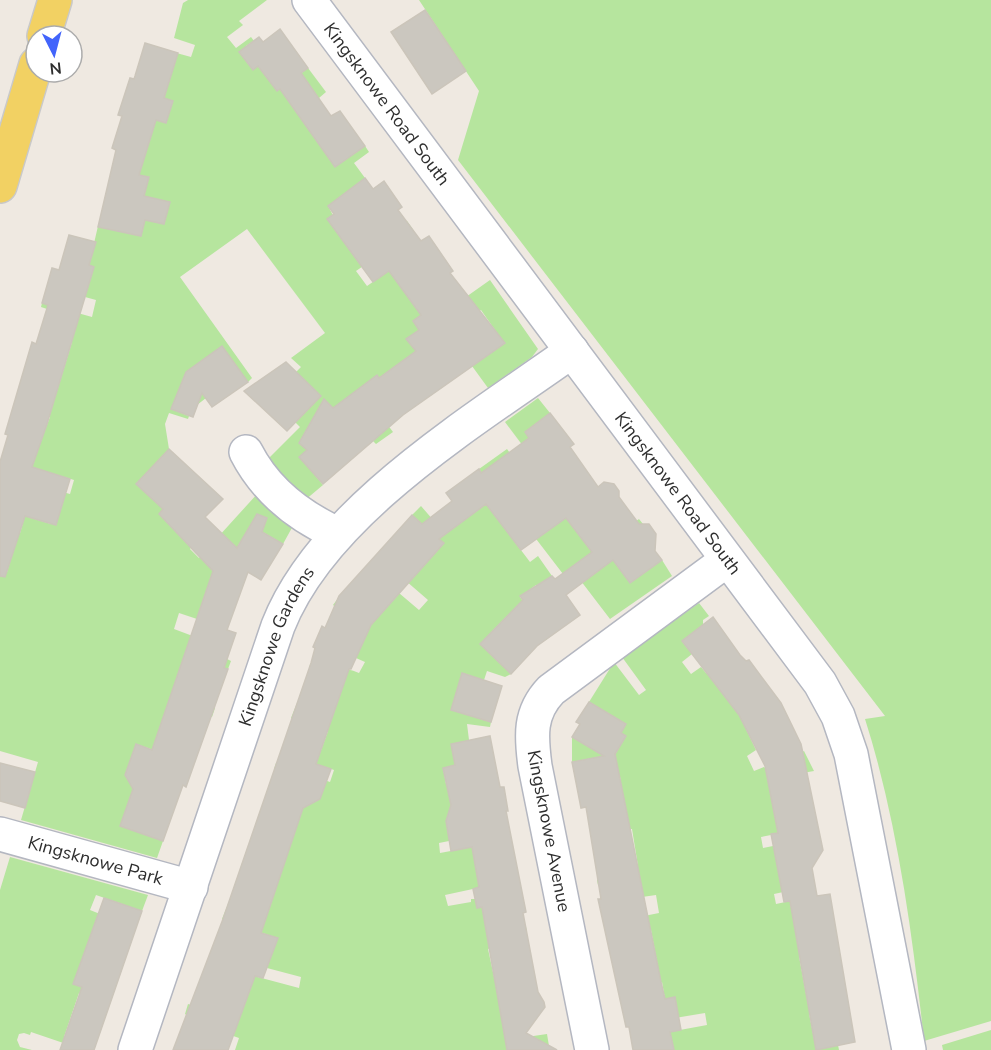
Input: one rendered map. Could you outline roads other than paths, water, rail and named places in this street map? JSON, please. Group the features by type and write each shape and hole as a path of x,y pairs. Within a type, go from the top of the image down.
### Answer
{"main road":[{"path":"48,24 55,0"},
{"path":"0,186 10,115 26,84"}],"street":[{"name":"Kingsknowe Road South","path":"309,0 820,683 846,738 909,1050"},
{"name":"Kingsknowe Gardens","path":"135,1050 282,615 297,587 338,534 369,502 404,473 572,351"},
{"path":"246,452 255,469 275,494 296,511 338,534"},
{"name":"Kingsknowe Avenue","path":"592,1050 535,766 531,736 533,721 541,702 551,690 727,560"},
{"name":"Kingsknowe Park","path":"0,834 191,887"}]}
